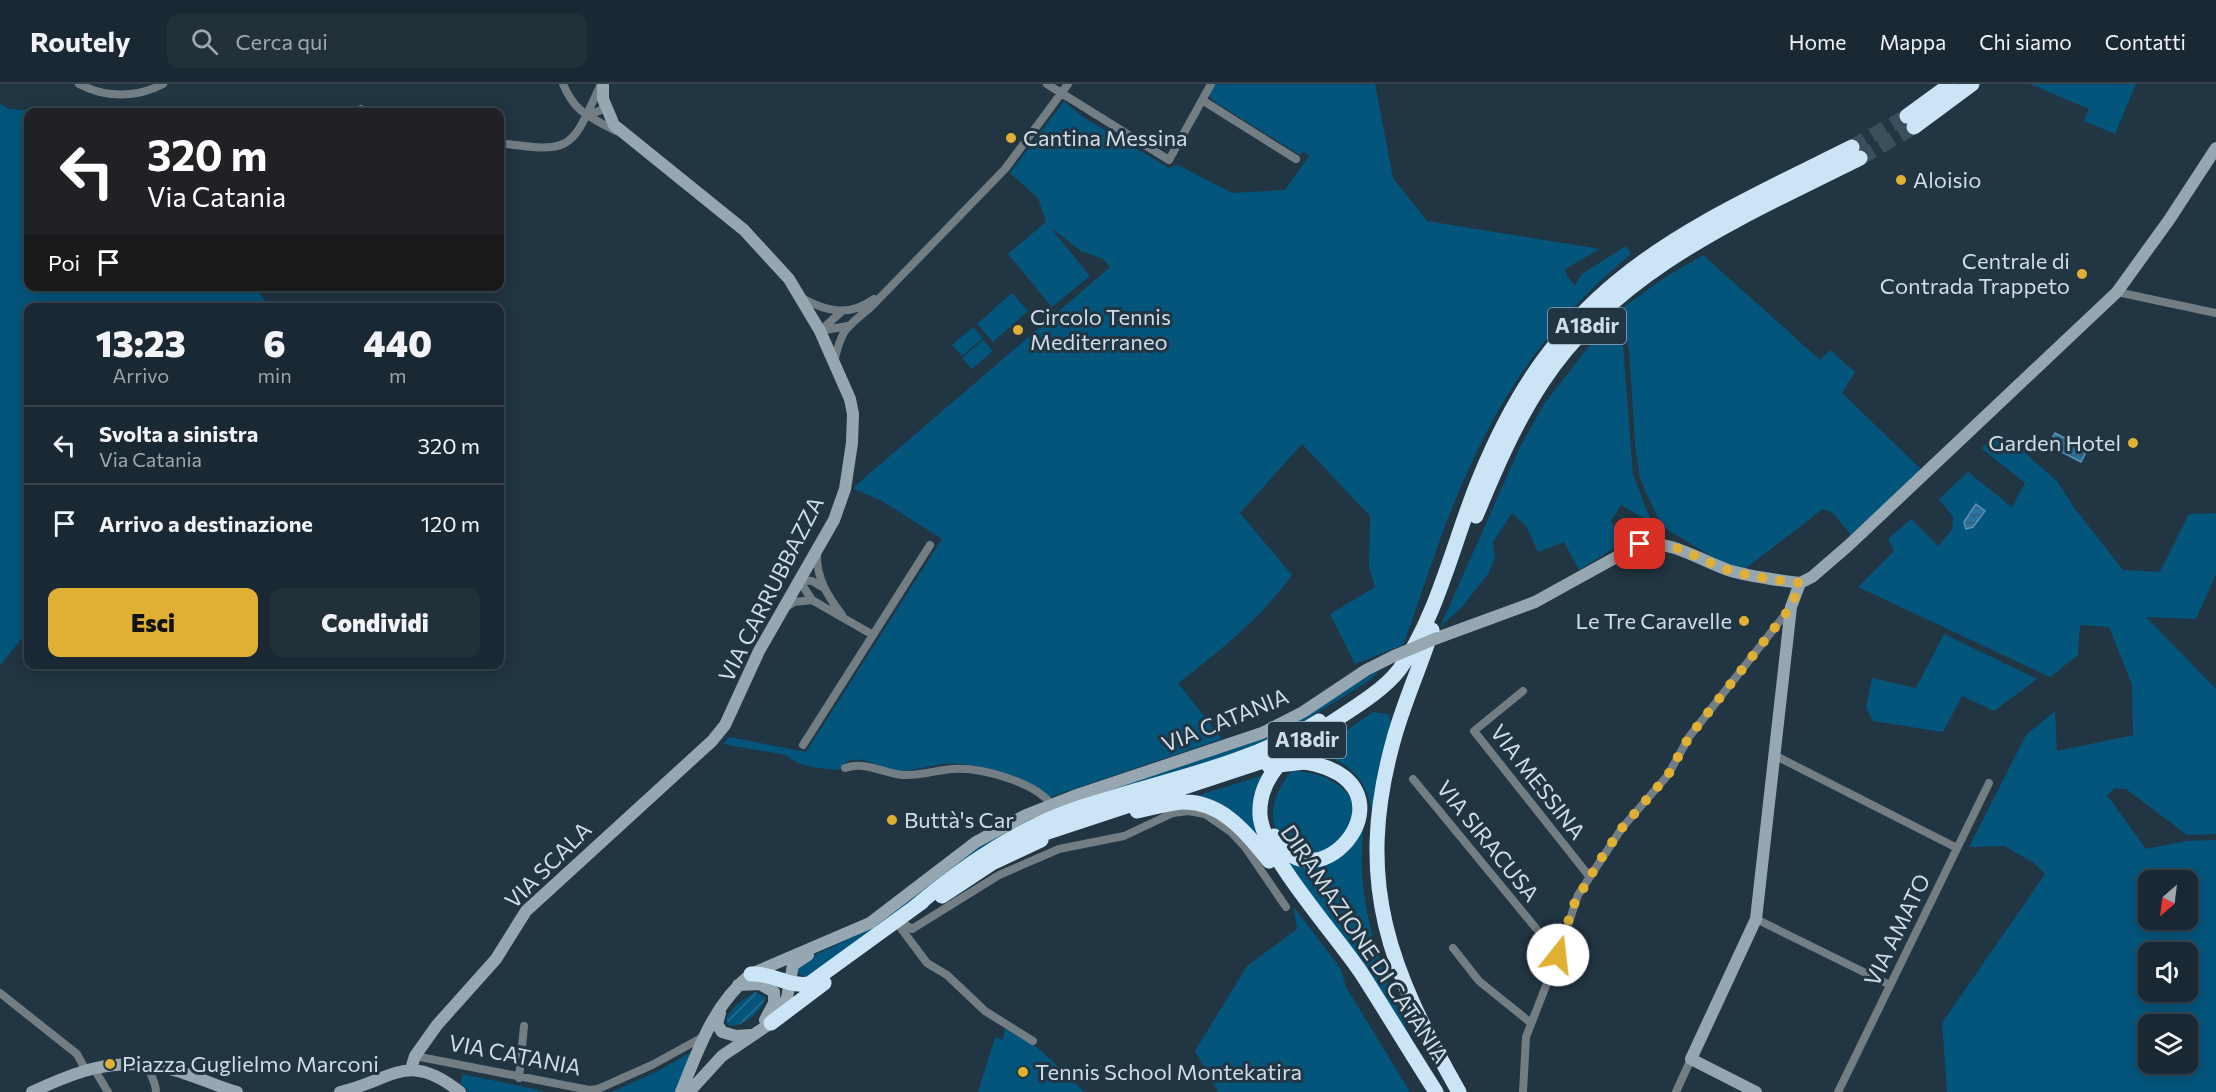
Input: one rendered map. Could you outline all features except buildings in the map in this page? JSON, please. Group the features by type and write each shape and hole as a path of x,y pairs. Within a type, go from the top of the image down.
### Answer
{"highway":[{"path":"1950,84 1910,122 1972,84"},
{"name":"DIRAMAZIONE DI CATANIA","path":"1435,1092 1361,971 1270,847 1261,827 1260,806 1266,786 1282,761 1303,742 1370,699 1403,664 1432,603 1479,478 1532,374 1575,319 1610,285 1648,255 1701,224 1856,153 1682,250 1638,280 1584,329 1543,382 1506,448 1438,609 1393,740 1379,813 1377,865 1381,903 1396,966 1423,1029 1459,1092"},
{"path":"751,974 772,975 790,983 809,984 818,980 955,874 1035,826 1069,812 1274,744 1312,725 1373,685 1388,672 1406,648 1459,519 1479,478"},
{"path":"1305,759 1339,773 1353,786 1359,800 1359,818 1348,842 1336,853 1321,858 1296,857 1278,842 1269,819 1275,790 1284,774 1301,757 1358,718 1393,689 1407,670 1438,609"},
{"path":"915,907 974,867 1027,839 1272,762 1305,759 1329,760 1345,768 1364,791 1368,812 1367,866 1370,906 1378,943 1406,1017 1448,1092"},
{"path":"761,1030 950,890 999,859 1050,836 1272,762"},
{"path":"1102,819 1185,802 1205,805 1239,825 1259,848 1342,961 1409,1060 1435,1092"},
{"path":"1396,966 1411,988 1469,1092"},
{"path":"1383,1008 1425,1092"}],"main road":[{"name":"VIA CARRUBBAZZA","path":"602,84 598,104 614,125 744,230 779,267 802,298 820,331 850,399 854,425 840,504 817,552 755,658 735,707"},
{"path":"1756,1092 1691,1059 1756,919 1791,607 1800,583 1812,577 1849,545 2117,292 2216,149"},
{"name":"VIA CATANIA","path":"681,1092 703,1037 719,1006 751,974 813,945 846,934 884,913 976,842 1051,804 1262,733 1303,712 1366,670 1394,656 1535,602 1640,544 1655,543 1669,546 1729,570 1800,583"},
{"name":"VIA SCALA","path":"413,1063 437,1025 496,959 526,911 712,741 735,707"},
{"path":"688,1092 722,1056 761,1030 787,998 793,965 797,961 846,934"},
{"path":"760,984 774,992 774,1003 761,1030 726,1034 719,1029 719,1014 735,988 760,984"},
{"path":"340,1092 359,1090 373,1080 413,1063"},
{"name":"VIA CATANIA","path":"413,1063 460,1092"},
{"path":"32,1092 86,1065 137,1064 176,1071 237,1092"}],"street":[{"path":"78,84 98,92 121,95 147,93 163,84"},
{"path":"562,84 570,102 586,116 624,135"},
{"path":"1047,84 1168,160 1211,84"},
{"path":"834,362 839,342 848,326 871,308 1005,169 1068,84"},
{"path":"1202,100 1296,159"},
{"path":"504,144 530,148 561,145 576,136 586,116 601,110 598,104 570,102"},
{"path":"2117,292 2216,313"},
{"path":"802,298 829,311 841,312 866,305 882,294"},
{"path":"820,331 841,312"},
{"path":"820,331 848,326"},
{"path":"804,745 930,545"},
{"path":"817,552 817,571 824,588 843,616"},
{"path":"799,580 812,581 824,588"},
{"path":"799,580 812,600 873,635"},
{"path":"781,611 794,602 812,600"},
{"path":"1523,1092 1525,1047 1531,1023 1558,955 1573,906 1622,828 1668,775 1689,737 1791,607"},
{"name":"VIA MESSINA","path":"1523,691 1474,731 1590,876"},
{"path":"1776,756 1957,848"},
{"path":"845,768 866,765 911,775 973,769 998,775 1039,792 1051,804"},
{"name":"VIA SIRACUSA","path":"1413,779 1558,955"},
{"name":"VIA AMATO","path":"1838,1092 1989,783"},
{"path":"902,926 912,929 999,875 1059,849 1124,836 1173,813 1188,811 1205,814 1231,832 1245,847 1286,907"},
{"path":"1756,919 1890,985"},
{"path":"902,926 927,963 947,975 985,1011 1034,1041"},
{"path":"1453,948 1479,981 1531,1023"},
{"path":"0,993 86,1065 108,1092"},
{"path":"519,1078 524,1026"},
{"name":"VIA CATANIA","path":"413,1063 519,1078 580,1090 598,1089 652,1065 703,1037"},
{"path":"1676,1092 1691,1059"},
{"path":"149,1066 150,1074 156,1084 156,1092"}],"shaded area":[{"path":"1215,84 1375,84 1393,178 1427,221 1600,249 1565,269 1567,276 1575,285 1582,274 1626,246 1631,254 1572,309 1547,338 1504,400 1485,434 1452,508 1403,645 1355,664 1330,614 1375,587 1369,567 1370,516 1302,444 1240,513 1292,575 1253,620 1178,683 1222,739 1050,797 1013,777 969,765 942,764 897,771 866,761 852,760 845,763 839,770 804,765 786,755 723,744 729,737 806,752 942,539 882,501 854,489 855,486 1110,267 1103,259 1081,251 1050,227 1090,276 1052,307 1008,254 1046,222 1038,198 1010,173 1064,101 1083,117 1169,168 1178,165 1232,193 1285,190 1309,156 1303,151 1300,155 1212,100 1209,94"},
{"path":"2030,84 2136,84 2115,134 2084,121 2089,109"},
{"path":"0,104 9,109 24,110 24,291 258,291 267,303 24,303 24,635 0,666"},
{"path":"1703,255 1820,360 1830,350 1855,372 1842,393 1922,470 1852,537 1834,514 1823,509 1746,568 1721,562 1663,527 1646,493 1640,478 1635,444 1629,349 1622,324 1617,329 1623,345 1633,475 1652,523 1621,505 1611,521 1624,542 1579,570 1564,542 1538,552 1526,526 1512,513 1493,542 1495,558 1488,574 1462,607 1440,627 1520,447 1544,404 1614,314 1664,278"},
{"path":"1012,293 1028,311 993,342 977,324"},
{"path":"973,327 983,338 962,356 952,345"},
{"path":"983,340 993,351 972,369 962,358"},
{"path":"2002,433 2057,481 2075,509 2123,570 2160,572 2189,514 2216,513 2216,574 2196,619 2146,617 2216,689 2216,834 2187,835 2126,789 2115,788 2107,795 2146,849 2186,841 2216,840 2216,1092 1947,1092 1942,1023 2045,874 2034,863 2004,846 1969,847 2026,735 2055,711 2057,751 2133,735 2132,685 2109,627 2080,625 2078,655 2050,677 1858,587 1894,551 1888,539 1911,519 1938,546 1952,530 1953,517 1939,499 1968,472 2012,507 2025,483 1981,448"},
{"path":"2055,433 2087,450 2081,462 2048,445"},
{"path":"1976,504 1985,511 1973,527 1966,529 1964,522"},
{"path":"1944,634 2037,679 1994,711 1962,696 1943,732 1873,721 1866,707 1872,678 1916,688"},
{"path":"1383,667 1370,680 1288,731 1238,752 1061,810 909,906 806,977 799,974 797,969 802,961 874,927 971,851 1014,826 1103,791 1271,734 1304,717"},
{"path":"1373,712 1388,714 1392,724 1372,812 1365,790 1354,773 1337,760 1315,752"},
{"path":"1292,771 1317,774 1329,779 1348,794 1354,805 1354,817 1350,830 1325,853 1300,854 1276,829 1273,814 1276,798"},
{"path":"1264,775 1253,816 1261,846 1193,797"},
{"path":"1363,822 1364,896 1374,942 1389,986 1417,1052 1277,850 1341,855 1356,839"},
{"path":"1293,906 1341,969 1346,987 1410,1092 1218,1092 1195,1051 1247,966 1297,929"},
{"path":"755,992 765,997 756,1013 745,1022 734,1026 728,1025 726,1018 736,1005"},
{"name":"Tennis School Montekatira","path":"1005,1029 1014,1032 1035,1046 1085,1092 978,1092 995,1037 1002,1040"},
{"path":"693,1051 677,1092 611,1092 658,1071"},
{"path":"463,1074 543,1092 469,1092 460,1083"}],"tunnel":[{"path":"1852,147 1907,116"},
{"path":"1860,158 1914,127"}],"place":[{"name":"Cantina Messina","path":"1011,138"},
{"name":"Aloisio","path":"1901,180"},
{"name":"Centrale di Contrada Trappeto","path":"2082,274"},
{"name":"Circolo Tennis Mediterraneo","path":"1018,330"},
{"name":"Garden Hotel","path":"2133,443"},
{"name":"Le Tre Caravelle","path":"1744,621"},
{"name":"Buttà's Car","path":"892,820"},
{"name":"Piazza Guglielmo Marconi","path":"110,1064"},
{"name":"Tennis School Montekatira","path":"1023,1072"}],"route":[{"path":"1558,955 1573,906 1590,876 1622,828 1668,775 1689,737 1780,618 1791,607 1800,583 1739,573 1682,549 1655,543 1640,544"}]}
